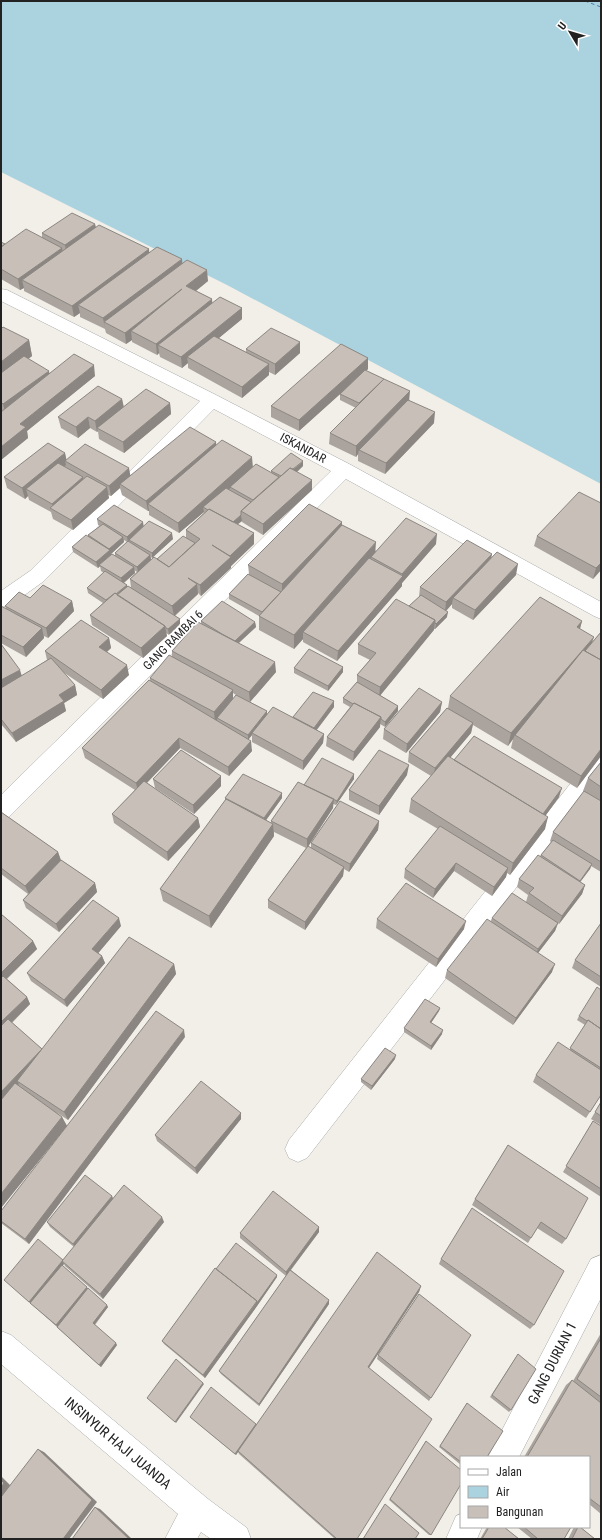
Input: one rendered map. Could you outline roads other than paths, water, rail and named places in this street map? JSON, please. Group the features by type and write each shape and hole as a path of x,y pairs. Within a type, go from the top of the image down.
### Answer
{"street":[{"name":"ISKANDAR","path":"2,296 212,400 344,470 601,611"},
{"path":"1,600 37,576 212,400"},
{"name":"GANG RAMBAI 6","path":"1,810 344,470"},
{"path":"298,1149 601,761"},
{"name":"GANG DURIAN 1","path":"504,1456 601,1269"},
{"name":"INSINYUR HAJI JUANDA","path":"1,1345 198,1510 236,1539"},
{"path":"180,1539 198,1510"},
{"path":"461,1539 466,1528"}],"water":[{"path":"1,1 601,1 601,484 227,285 1,172"}]}
